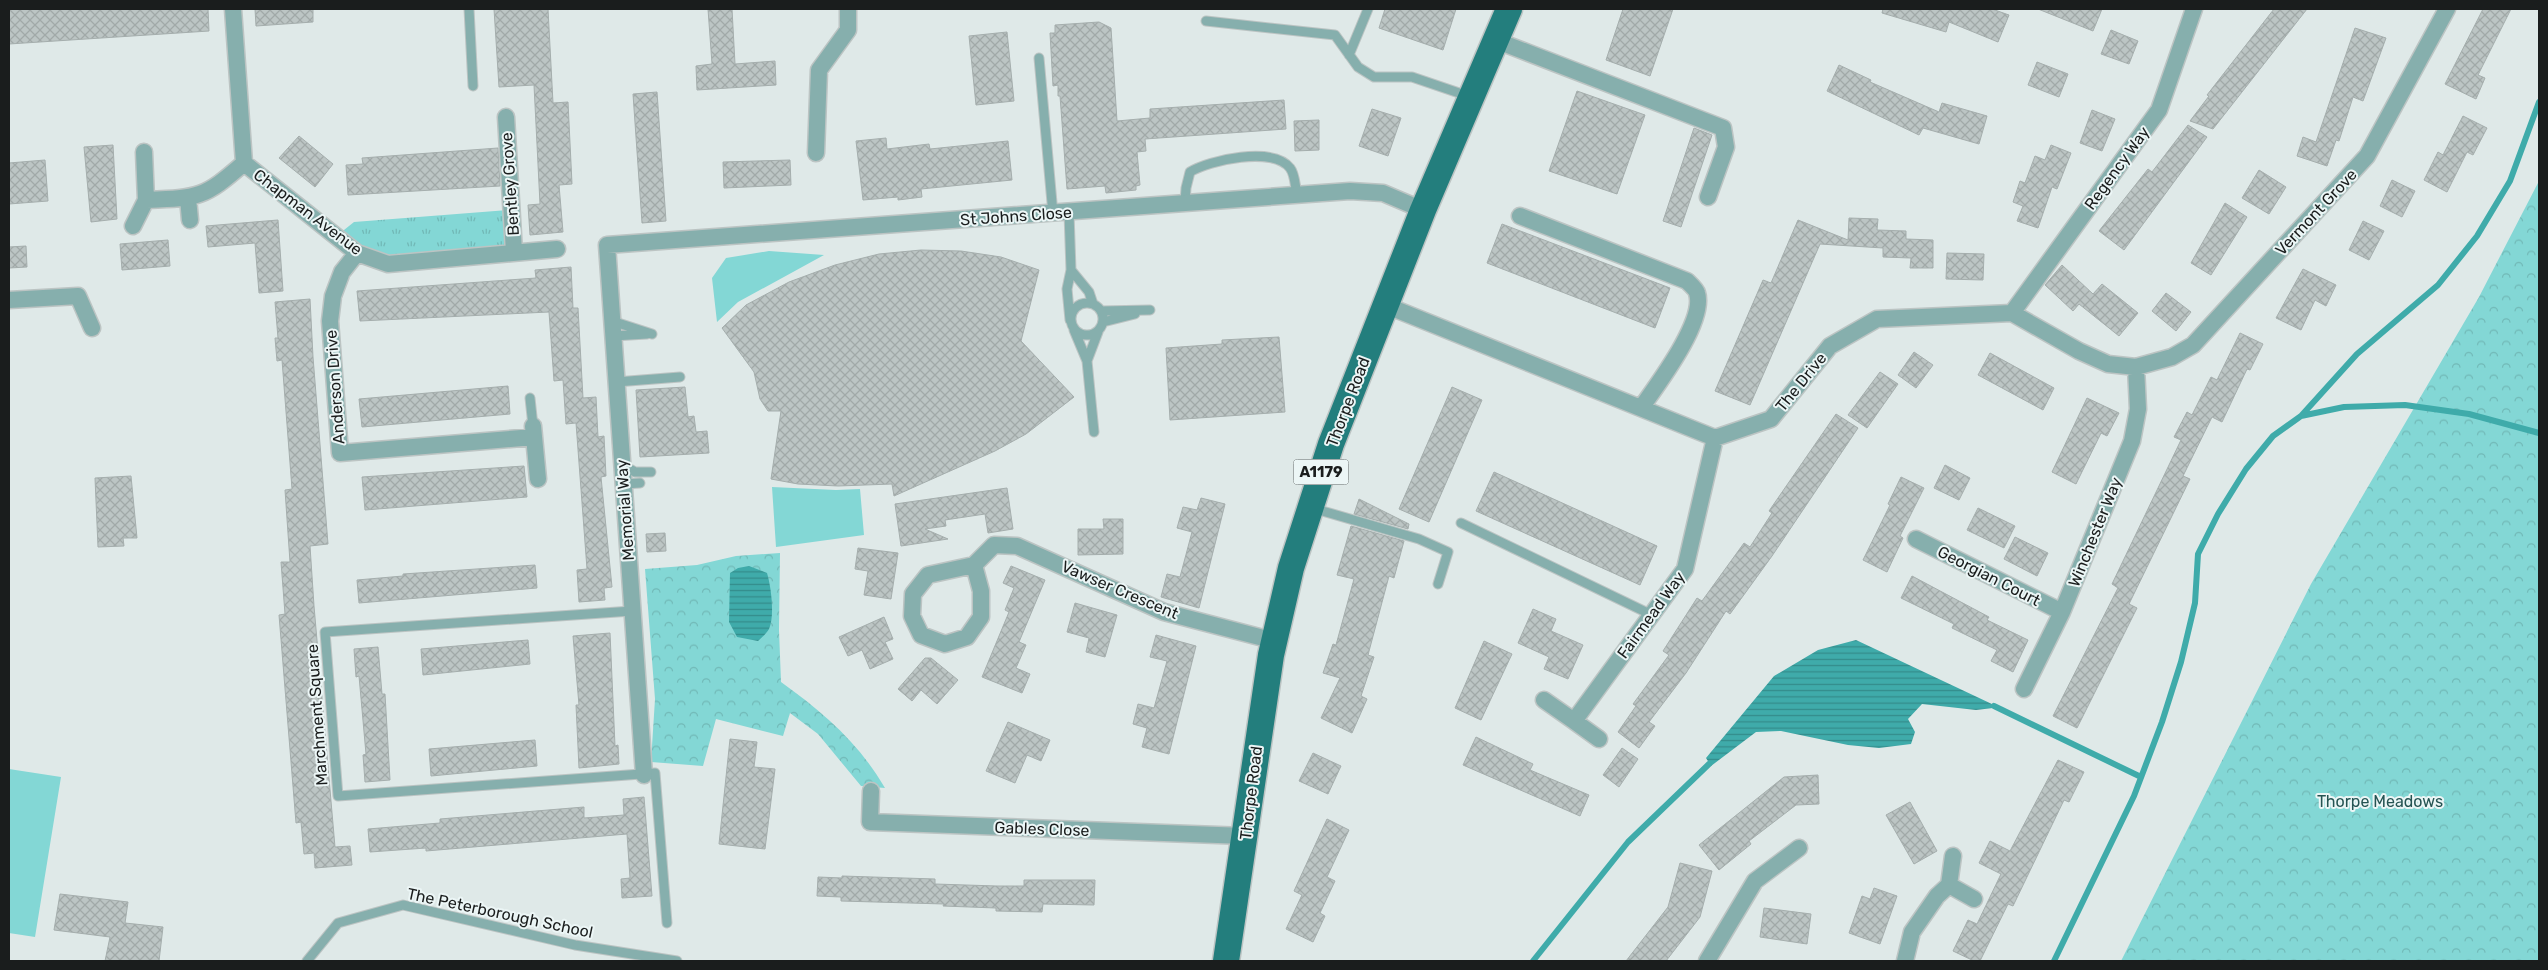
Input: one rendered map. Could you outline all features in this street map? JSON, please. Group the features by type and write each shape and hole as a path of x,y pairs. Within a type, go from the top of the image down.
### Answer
{"main road":[{"name":"Thorpe Road","path":"1226,961 1245,836 1256,746 1275,641 1291,568 1331,444 1423,210 1508,9"}],"street":[{"name":"Chapman Avenue","path":"233,9 244,163 357,253 388,264 557,249"},
{"path":"816,153 819,70 848,30 848,9"},
{"name":"Regency Way","path":"2012,312 2159,110 2194,9"},
{"name":"Vermont Grove","path":"2136,367 2172,357 2193,345 2367,156 2447,9"},
{"path":"1495,40 1723,128 1726,147 1708,197"},
{"name":"Bentley Grove","path":"506,117 514,252"},
{"path":"133,226 146,200 144,152"},
{"path":"146,200 188,198 205,194 244,163"},
{"name":"St Johns Close","path":"607,245 1350,191 1383,193 1423,210"},
{"path":"188,198 190,220"},
{"path":"1520,216 1687,281 1697,292 1698,313 1671,364 1641,408"},
{"name":"Memorial Way","path":"607,245 623,465 632,484 632,611 644,775"},
{"name":"Anderson Drive","path":"357,253 342,272 333,296 330,321 340,453 533,431"},
{"path":"9,300 78,296 92,328"},
{"path":"1386,305 1715,438"},
{"path":"2012,312 2078,351 2108,364 2136,367"},
{"name":"The Drive","path":"1715,438 1771,419 1830,346 1877,319 2012,312"},
{"name":"Winchester Way","path":"2024,689 2062,612 2132,441 2138,409 2136,367"},
{"path":"533,431 538,479"},
{"name":"Fairmead Way","path":"1574,722 1685,569 1715,438"},
{"name":"Georgian Court","path":"1916,539 2062,612"},
{"name":"Vawser Crescent","path":"974,565 994,545 1017,546 1164,612 1275,641"},
{"path":"974,565 981,592 981,617 967,637 945,644 921,635 912,616 913,594 928,575 974,565"},
{"path":"1544,700 1599,739"},
{"name":"Gables Close","path":"871,790 870,822 1245,836"},
{"path":"1707,961 1755,881 1799,848"},
{"path":"1905,961 1912,932 1938,896 1949,885 1953,856"},
{"path":"1949,885 1974,899"}],"lane":[{"path":"469,9 473,86"},
{"path":"1349,55 1368,9"},
{"path":"1206,20 1335,35 1358,67 1374,77 1412,77 1471,97"},
{"path":"1039,58 1071,270 1068,289 1070,320 1087,361 1094,432"},
{"path":"1186,203 1186,188 1190,172 1202,164 1229,158 1273,158 1282,161 1291,168 1296,194"},
{"path":"1071,270 1089,292 1093,304 1101,311 1103,322 1087,361"},
{"path":"1070,320 1073,310 1077,306 1082,303 1093,304"},
{"path":"1101,311 1150,310 1103,322"},
{"path":"612,319 618,323 652,334 613,336"},
{"path":"1074,330 1088,336 1098,332"},
{"path":"616,382 680,378"},
{"path":"530,398 533,431"},
{"path":"623,465 635,472 651,472"},
{"path":"1310,508 1420,538 1448,552 1438,584"},
{"path":"1461,523 1652,615"},
{"name":"Marchment Square","path":"632,611 325,632 338,796 644,775"},
{"path":"644,775 655,773 667,923"},
{"name":"The Peterborough School","path":"307,961 338,924 403,905 575,945 677,961"}],"green space":[{"name":"Thorpe Meadows","path":"2539,181 2539,961 2121,961 2311,584 2479,297"},
{"path":"508,210 510,248 389,260 358,248 339,234 354,222"},
{"path":"769,251 824,255 738,302 717,322 712,278 726,258"},
{"path":"772,487 836,490 860,489 864,535 776,547"},
{"path":"780,553 779,630 781,682 812,705 852,742 885,788 861,786 818,734 790,713 783,736 716,719 703,766 651,762 655,699 645,569 697,565 736,556"},
{"path":"9,769 61,777 35,937 9,933"}],"shaded area":[{"path":"749,566 767,573 771,593 771,623 768,630 758,641 737,637 729,622 730,573 738,568"},
{"path":"1856,640 1994,705 1993,708 1976,710 1922,704 1908,719 1915,732 1911,744 1879,748 1848,745 1781,731 1756,732 1711,766 1706,758 1774,676 1818,650"}],"building":[{"path":"9,9 208,9 209,31 9,44"},
{"path":"255,9 313,9 313,22 256,26"},
{"path":"494,9 548,9 553,103 568,102 572,184 559,185 563,232 530,235 528,205 540,204 534,85 499,87"},
{"path":"708,9 732,9 735,64 775,61 776,85 697,90 696,66 712,64"},
{"path":"1385,9 1456,9 1443,50 1379,28"},
{"path":"1623,9 1673,9 1650,76 1606,60"},
{"path":"1883,9 1992,9 2009,15 1998,42 1949,22 1946,32 1882,13"},
{"path":"2038,9 2102,9 2093,31"},
{"path":"2274,9 2307,9 2213,129 2190,121 2209,96 2207,95"},
{"path":"2483,9 2511,9 2478,75 2485,78 2476,99 2445,84"},
{"path":"1099,22 1111,28 1117,121 1150,118 1150,109 1284,100 1286,129 1145,139 1146,151 1137,152 1140,185 1136,186 1136,190 1106,193 1105,186 1067,189 1060,96 1058,96 1058,85 1053,86 1050,33 1055,33 1055,25"},
{"path":"2355,28 2386,38 2363,101 2353,97 2339,141 2336,140 2327,166 2297,156 2303,137 2316,142"},
{"path":"2111,30 2138,41 2129,64 2101,54"},
{"path":"1007,32 1014,101 976,105 969,36"},
{"path":"2037,62 2068,74 2059,97 2028,85"},
{"path":"1839,65 1871,80 1870,82 1939,112 1942,103 1987,116 1979,144 1923,128 1919,135 1827,91"},
{"path":"1577,91 1645,115 1617,194 1549,171"},
{"path":"657,92 666,221 642,223 633,94"},
{"path":"1372,109 1401,118 1388,156 1359,146"},
{"path":"2092,110 2115,119 2102,151 2080,143"},
{"path":"2463,116 2487,128 2473,155 2467,152 2447,192 2424,180 2438,152 2443,155"},
{"path":"1319,120 1319,150 1295,151 1294,121"},
{"path":"2188,125 2207,137 2124,250 2099,231 2148,169 2152,172"},
{"path":"1694,128 1712,135 1681,227 1663,221"},
{"path":"299,136 333,164 315,187 279,158"},
{"path":"886,138 887,149 929,144 930,149 1008,141 1012,180 921,189 922,197 898,200 898,197 863,200 856,141"},
{"path":"113,145 117,219 91,222 84,147"},
{"path":"2051,145 2071,153 2057,189 2052,187 2038,228 2017,221 2023,206 2013,202 2020,181 2025,183 2035,156 2045,160"},
{"path":"498,148 500,186 348,195 346,165 363,164 362,158"},
{"path":"45,160 48,201 9,204 9,163"},
{"path":"790,160 791,185 724,188 723,162"},
{"path":"2259,170 2286,187 2269,214 2242,198"},
{"path":"2392,180 2415,191 2402,217 2380,206"},
{"path":"2225,203 2247,217 2211,275 2191,263"},
{"path":"1849,218 1878,219 1877,230 1906,231 1906,239 1933,240 1933,268 1910,268 1911,258 1883,257 1883,248 1820,244 1750,405 1715,391 1763,280 1771,283 1798,220 1848,240"},
{"path":"278,220 283,291 259,293 255,243 208,247 206,226"},
{"path":"2363,221 2384,231 2369,260 2349,250"},
{"path":"1502,224 1670,288 1655,328 1487,263"},
{"path":"168,240 170,266 122,270 120,244"},
{"path":"26,246 27,267 9,268 9,247"},
{"path":"921,250 961,251 1001,257 1039,270 1021,341 1074,397 1026,434 995,451 894,496 892,484 838,486 798,484 771,479 781,411 768,411 760,399 754,372 722,328 746,305 789,282 835,265 879,254"},
{"path":"1947,253 1984,254 1983,280 1946,279"},
{"path":"2062,265 2093,294 2102,284 2138,313 2119,336 2079,304 2073,311 2045,285"},
{"path":"571,267 573,308 578,308 583,398 596,397 598,437 604,436 606,476 601,477 612,587 604,588 605,600 579,602 577,570 587,569 576,423 566,424 563,380 554,381 549,312 360,321 357,291 536,278 535,270"},
{"path":"2303,269 2336,285 2326,306 2315,300 2301,330 2276,318"},
{"path":"2166,293 2191,312 2176,331 2152,311"},
{"path":"310,299 328,544 310,546 314,606 335,847 350,846 352,865 315,868 314,853 304,854 301,822 296,823 279,615 285,614 281,562 290,562 285,490 292,489 282,360 277,361 275,338 278,338 275,302"},
{"path":"2240,333 2263,344 2250,370 2247,369 2222,422 2212,417 2183,476 2190,479 2129,604 2137,608 2077,728 2053,716 2118,588 2112,584 2181,440 2174,437 2187,412 2192,415 2211,377 2217,380"},
{"path":"1279,337 1285,412 1170,420 1166,348 1222,344 1222,340"},
{"path":"1914,352 1933,365 1916,388 1898,375"},
{"path":"1990,353 2054,388 2043,410 1978,375"},
{"path":"1880,372 1898,384 1867,428 1848,415"},
{"path":"508,386 510,414 362,427 359,399"},
{"path":"685,387 688,417 694,416 696,432 707,431 709,453 640,457 636,390"},
{"path":"1452,387 1482,400 1429,522 1399,509"},
{"path":"2087,398 2119,413 2107,436 2101,433 2076,484 2052,472"},
{"path":"1836,414 1858,428 1772,556 1730,614 1726,611 1686,673 1649,722 1655,726 1639,748 1618,732 1636,706 1633,704 1669,655 1663,651 1697,598 1702,601 1744,543 1750,547 1772,513 1769,511"},
{"path":"1945,465 1970,478 1959,500 1934,488"},
{"path":"524,466 527,497 365,510 362,477"},
{"path":"1494,472 1657,546 1640,585 1476,511"},
{"path":"131,476 137,538 123,538 124,546 98,547 95,478"},
{"path":"1901,477 1924,488 1900,536 1903,538 1887,572 1863,560 1890,505 1888,504"},
{"path":"1007,488 1013,529 988,533 985,514 945,520 946,526 925,529 948,539 901,546 895,504"},
{"path":"1201,498 1225,504 1199,608 1161,597 1167,574 1180,577 1192,532 1177,528 1183,507 1197,510"},
{"path":"1359,499 1409,524 1408,529 1354,514"},
{"path":"1978,508 2015,526 2004,548 1967,530"},
{"path":"1103,519 1123,519 1123,554 1078,555 1078,529 1104,529"},
{"path":"1351,526 1404,541 1394,578 1389,576 1368,655 1374,657 1361,696 1367,699 1352,733 1321,718 1340,678 1323,673 1333,644 1336,645 1354,579 1337,575"},
{"path":"665,533 666,551 647,552 646,534"},
{"path":"2015,537 2048,553 2037,576 2004,559"},
{"path":"858,548 898,553 891,599 864,595 868,571 855,569"},
{"path":"535,565 537,588 359,603 357,580 403,576 403,574"},
{"path":"1011,566 1045,580 1019,642 1026,645 1016,668 1030,674 1022,693 982,677 1009,612 1005,610 1014,588 1003,583"},
{"path":"1912,576 1989,617 1987,620 2028,640 2013,672 1991,661 1997,650 1952,628 1954,624 1901,598"},
{"path":"1075,603 1117,615 1105,657 1086,652 1089,638 1067,632"},
{"path":"1533,609 1556,619 1551,631 1583,645 1568,679 1544,669 1549,657 1518,643"},
{"path":"884,617 893,639 885,642 893,659 870,669 862,650 848,656 839,637"},
{"path":"610,633 615,746 618,745 619,764 579,768 576,705 579,705 573,636"},
{"path":"1156,635 1196,646 1169,754 1142,747 1147,728 1133,724 1138,704 1154,708 1167,661 1150,657"},
{"path":"528,640 530,664 423,675 421,649"},
{"path":"1484,641 1512,654 1481,720 1455,708"},
{"path":"378,647 382,694 385,694 390,780 365,782 363,755 366,754 359,676 356,677 354,649"},
{"path":"925,658 931,658 958,680 937,704 921,690 912,701 898,689"},
{"path":"1008,722 1050,740 1041,761 1027,755 1015,783 986,771"},
{"path":"1476,737 1533,764 1530,770 1589,795 1580,816 1463,765"},
{"path":"730,739 757,742 754,767 775,769 765,849 719,844"},
{"path":"535,740 537,766 431,776 429,749"},
{"path":"1622,748 1638,759 1619,787 1603,775"},
{"path":"1313,753 1341,766 1328,794 1299,781"},
{"path":"2058,760 2084,772 2069,802 2064,800 2013,906 2008,904 1980,961 1974,961 1953,951 1968,920 1977,924 2001,874 1979,863 1990,841 2010,851"},
{"path":"1818,775 1819,804 1796,805 1749,841 1751,844 1719,870 1699,845 1784,777"},
{"path":"644,797 652,896 622,898 621,879 630,878 627,834 426,851 426,848 370,852 368,829 440,823 440,819 584,807 584,818 624,815 623,799"},
{"path":"1910,802 1937,851 1914,864 1886,815"},
{"path":"1327,819 1349,830 1327,877 1335,881 1320,913 1325,916 1313,942 1286,929 1302,895 1294,891"},
{"path":"1680,863 1712,871 1700,917 1666,961 1626,961 1668,907"},
{"path":"842,876 935,879 935,884 997,886 1024,886 1024,880 1095,880 1094,905 1043,904 1042,912 996,911 996,908 943,906 944,904 841,901 841,897 817,896 818,877 842,878"},
{"path":"1874,888 1897,896 1880,944 1849,933 1862,896 1870,899"},
{"path":"60,894 128,902 125,923 163,927 159,961 105,961 110,937 54,930"},
{"path":"1764,908 1811,914 1807,944 1760,937"}],"waterway":[{"path":"2301,416 2357,354 2438,285 2477,236 2510,181 2539,102"},
{"path":"2054,961 2134,796 2162,722 2181,662 2195,603 2198,554 2218,514 2246,469 2273,436 2301,416 2344,407 2405,405 2469,414 2539,433"},
{"path":"1994,706 2141,777"},
{"path":"1533,961 1628,842 1709,764"}]}
